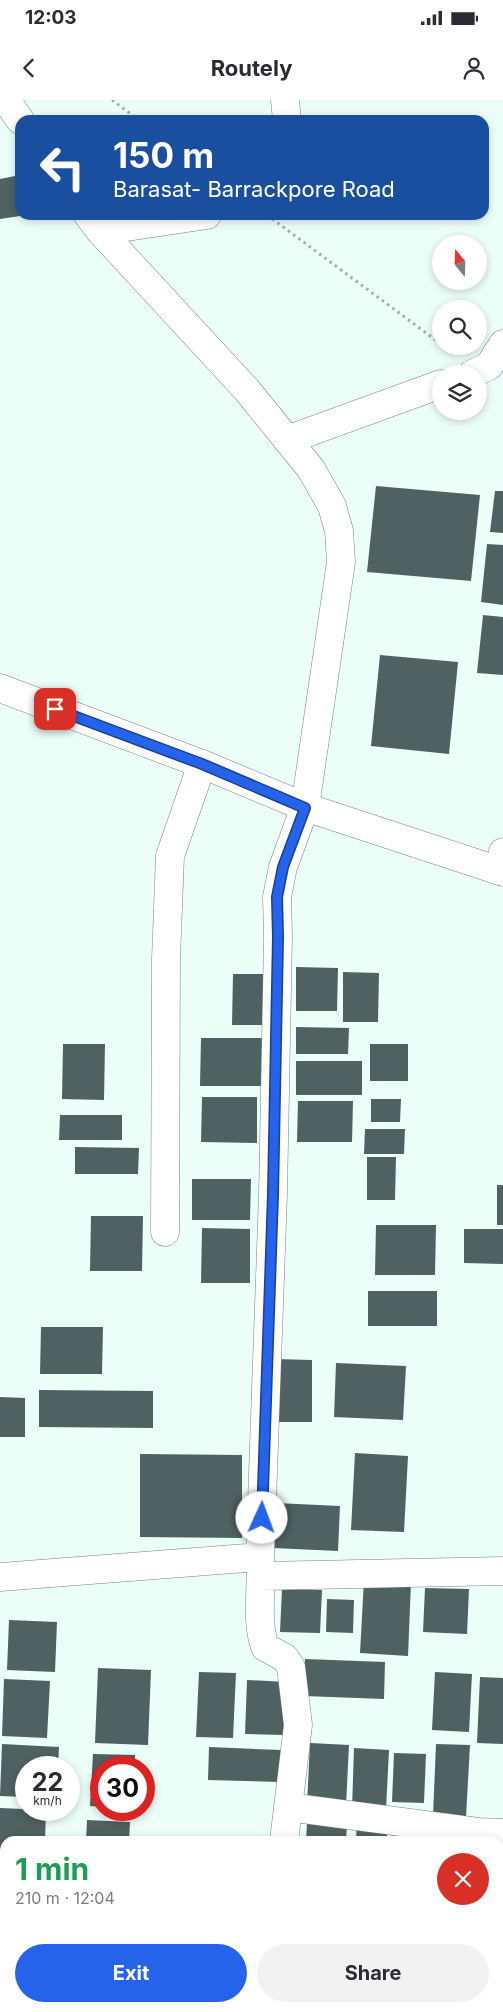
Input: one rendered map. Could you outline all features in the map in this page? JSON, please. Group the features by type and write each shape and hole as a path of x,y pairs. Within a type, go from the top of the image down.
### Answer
{"street":[{"path":"6,100 16,115"},
{"path":"286,100 286,115"},
{"path":"94,223 137,220"},
{"path":"94,223 246,389 311,469 332,506 339,531 341,562 305,808 283,867 277,897 278,937 273,1194 260,1623 265,1647 285,1658 291,1667 298,1724 285,1836"},
{"path":"487,367 503,344"},
{"path":"287,440 432,387"},
{"path":"0,688 202,764 305,808 502,865"},
{"path":"165,1232 166,959 170,856 202,764"},
{"path":"0,1577 261,1566 503,1571"},
{"path":"288,1807 478,1832 503,1833"}],"path":[{"path":"112,100 132,115"},
{"path":"274,220 432,337"}],"building":[{"path":"15,176 15,217 0,219 0,179"},
{"path":"376,486 480,495 471,581 367,572"},
{"path":"495,491 503,491 503,533 490,532"},
{"path":"487,544 503,545 503,605 481,602"},
{"path":"483,615 503,617 503,675 477,673"},
{"path":"380,655 458,662 449,754 371,746"},
{"path":"296,967 338,968 337,1011 296,1011"},
{"path":"343,972 379,973 378,1022 343,1022"},
{"path":"233,974 270,974 270,1025 232,1025"},
{"path":"296,1027 349,1028 348,1054 296,1054"},
{"path":"201,1038 270,1038 269,1086 200,1086"},
{"path":"63,1044 105,1044 104,1100 62,1099"},
{"path":"370,1044 408,1044 408,1081 370,1081"},
{"path":"296,1061 362,1061 362,1095 296,1095"},
{"path":"202,1097 257,1097 257,1143 201,1142"},
{"path":"371,1099 401,1099 400,1122 371,1122"},
{"path":"298,1101 353,1101 352,1142 297,1142"},
{"path":"60,1115 122,1115 122,1140 59,1140"},
{"path":"365,1129 405,1129 404,1154 364,1154"},
{"path":"75,1147 139,1148 138,1174 75,1174"},
{"path":"367,1157 396,1157 395,1200 367,1200"},
{"path":"192,1179 251,1179 250,1220 192,1220"},
{"path":"497,1185 503,1185 503,1225 497,1225"},
{"path":"91,1216 143,1216 142,1271 90,1271"},
{"path":"376,1225 436,1225 435,1275 375,1275"},
{"path":"202,1228 250,1229 250,1283 201,1283"},
{"path":"464,1229 503,1229 503,1264 464,1263"},
{"path":"368,1291 437,1291 437,1326 368,1326"},
{"path":"41,1327 103,1327 102,1374 40,1374"},
{"path":"275,1359 312,1360 312,1422 274,1422"},
{"path":"336,1363 406,1366 403,1420 334,1417"},
{"path":"39,1390 153,1391 153,1428 39,1427"},
{"path":"0,1397 25,1398 25,1437 0,1437"},
{"path":"355,1453 408,1456 404,1532 351,1530"},
{"path":"140,1454 242,1455 242,1538 140,1537"},
{"path":"276,1503 340,1506 338,1551 273,1548"},
{"path":"364,1580 411,1582 408,1656 360,1653"},
{"path":"425,1588 469,1589 467,1634 423,1632"},
{"path":"282,1589 322,1590 320,1633 280,1632"},
{"path":"327,1599 354,1600 353,1633 326,1632"},
{"path":"9,1620 57,1622 55,1672 7,1670"},
{"path":"305,1659 385,1662 384,1699 304,1696"},
{"path":"98,1668 151,1670 148,1745 95,1743"},
{"path":"199,1672 236,1673 233,1738 196,1737"},
{"path":"435,1672 472,1674 469,1732 432,1730"},
{"path":"480,1677 503,1678 503,1744 477,1743"},
{"path":"4,1679 50,1681 47,1738 2,1736"},
{"path":"247,1680 287,1682 285,1735 245,1734"},
{"path":"310,1743 349,1745 346,1806 307,1804"},
{"path":"2,1744 59,1747 59,1756 15,1756 15,1797 0,1796"},
{"path":"436,1744 470,1745 466,1817 433,1816"},
{"path":"209,1747 281,1750 280,1782 208,1780"},
{"path":"354,1748 389,1750 386,1810 352,1809"},
{"path":"394,1753 426,1754 424,1803 392,1802"},
{"path":"93,1754 135,1755 135,1756 93,1756"},
{"path":"0,1808 15,1809 15,1821 46,1821 45,1836 0,1836"},
{"path":"357,1819 387,1821 387,1836 356,1836"},
{"path":"87,1820 130,1822 129,1836 86,1836"},
{"path":"307,1823 347,1824 346,1836 306,1836"}],"route":[{"path":"55,709 202,764 305,808 283,867 277,897 278,937 273,1194 262,1518"}]}
